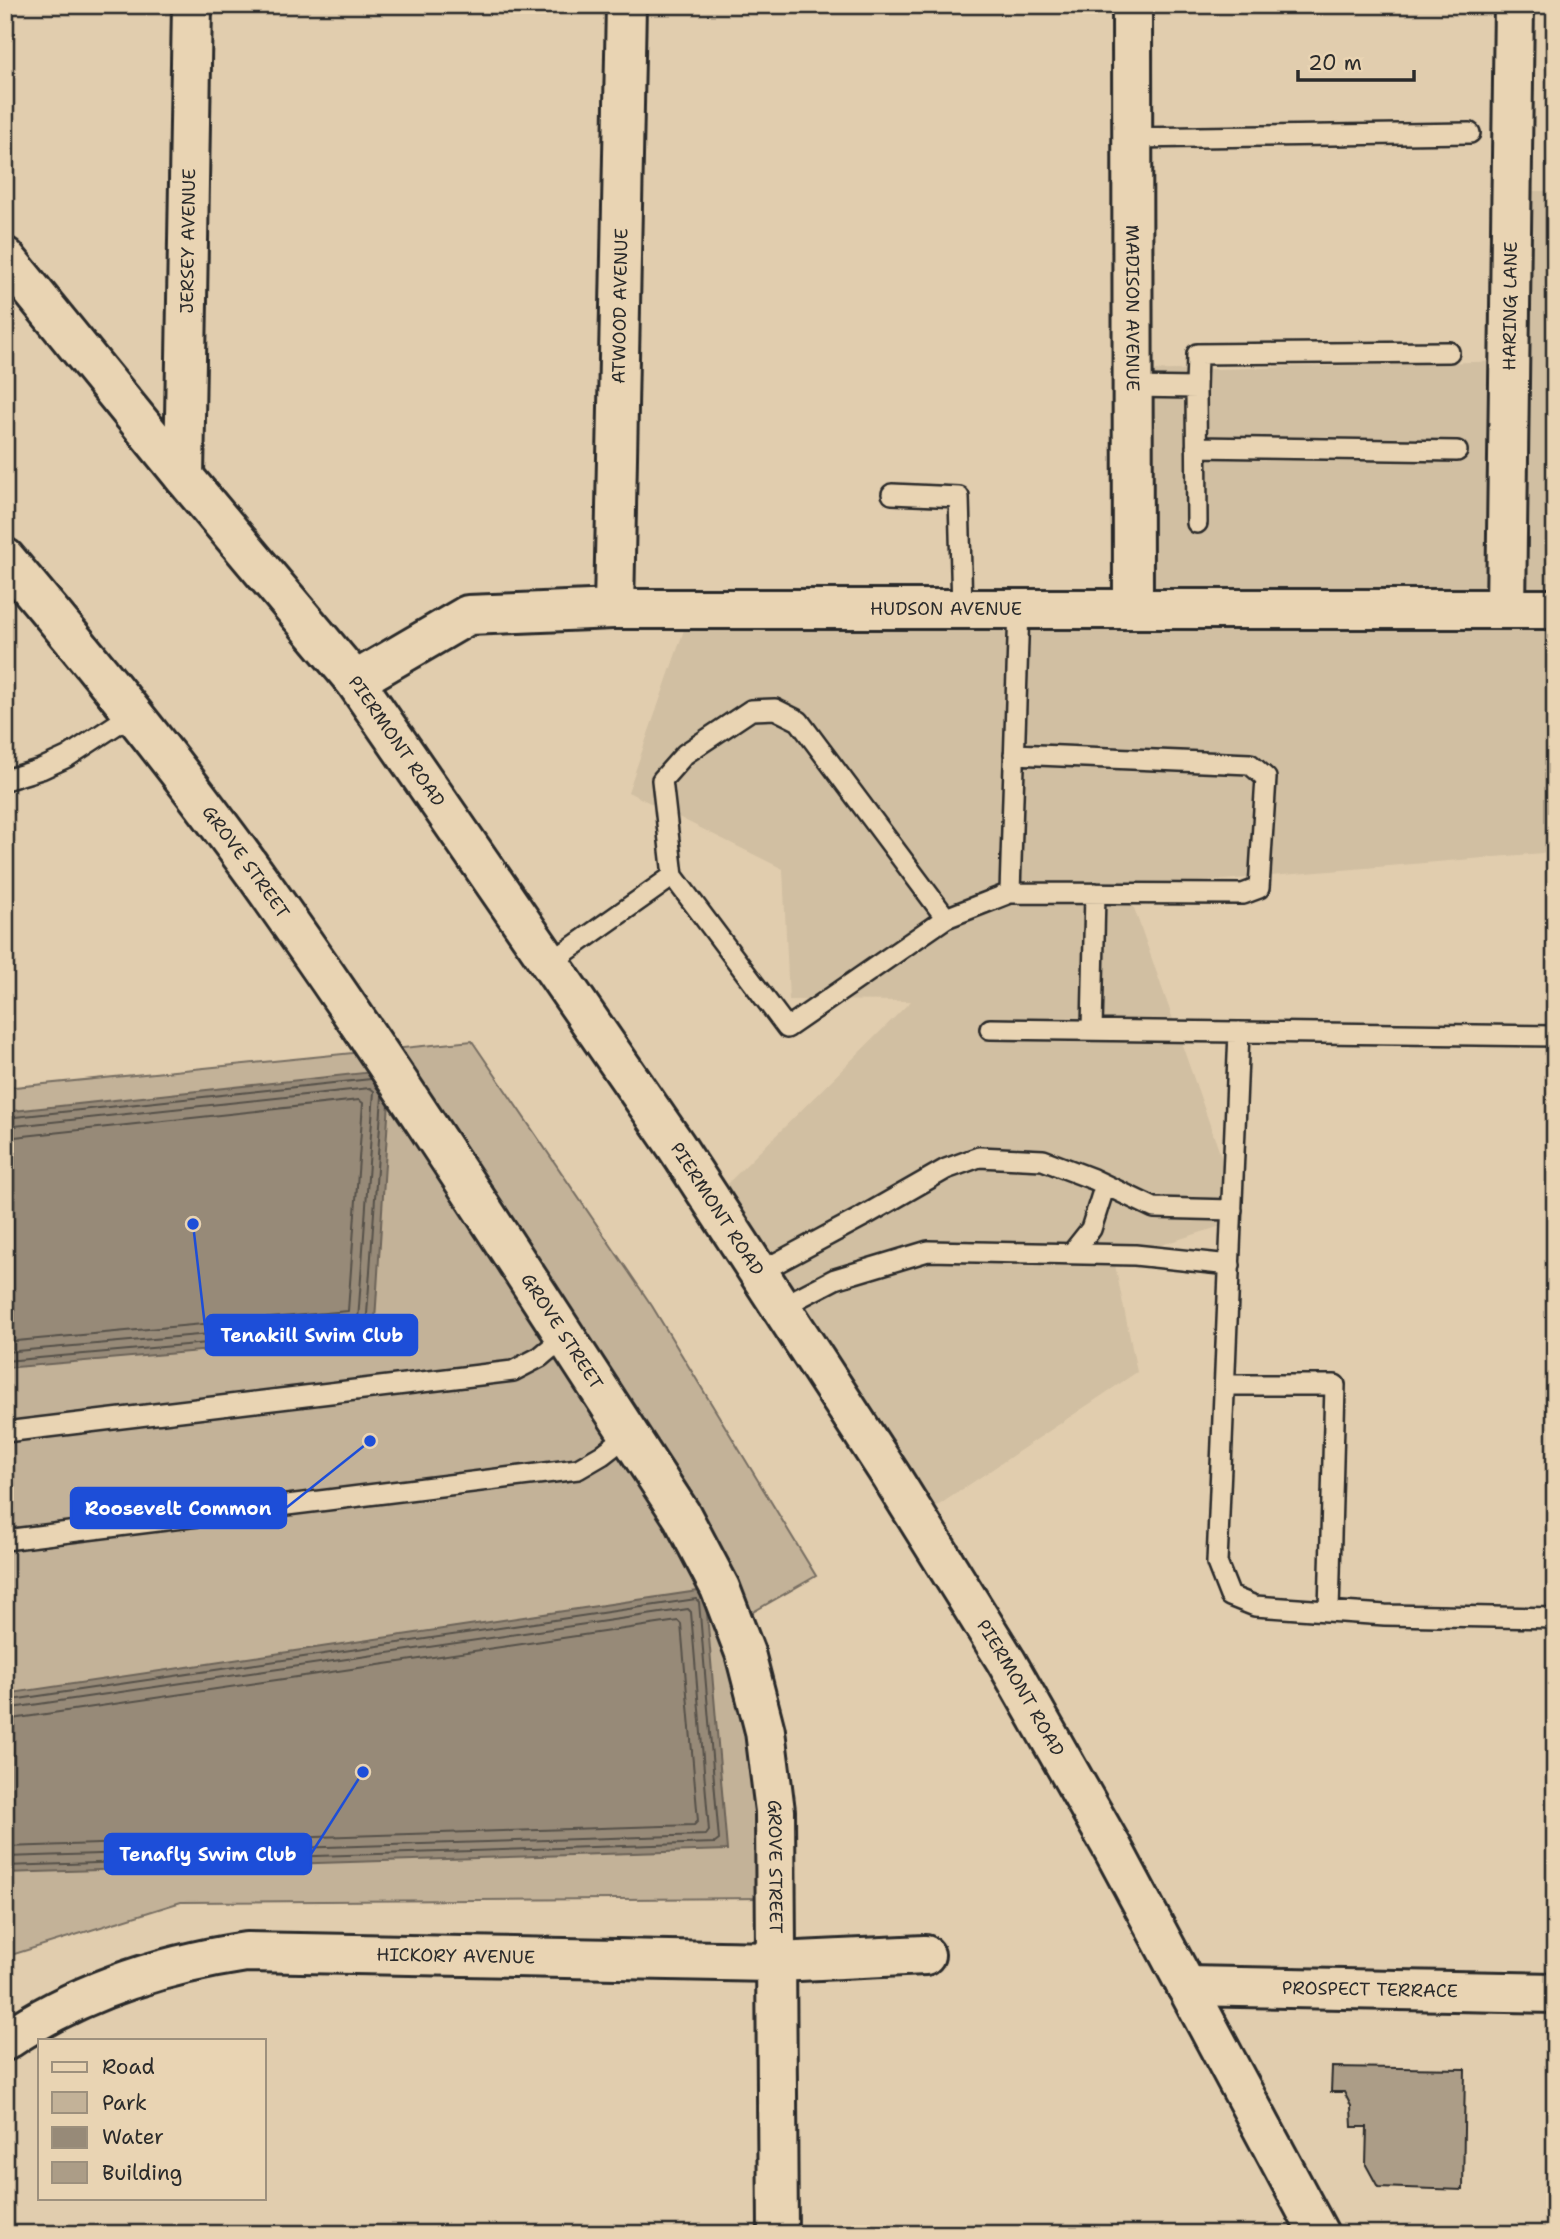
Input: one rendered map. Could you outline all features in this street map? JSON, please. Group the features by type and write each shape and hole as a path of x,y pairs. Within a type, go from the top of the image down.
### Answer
{"street":[{"name":"JERSEY AVENUE","path":"184,477 192,5"},
{"name":"ATWOOD AVENUE","path":"614,609 626,5"},
{"name":"MADISON AVENUE","path":"1132,5 1133,609"},
{"name":"HARING LANE","path":"1506,609 1514,5"},
{"name":"PIERMONT ROAD","path":"5,257 355,681 676,1146 891,1476 1006,1661 1114,1849 1319,2234"},
{"name":"GROVE STREET","path":"5,558 134,713 257,876 391,1070 629,1434 682,1517 720,1588 745,1653 765,1731 775,1811 778,2234"},
{"name":"HUDSON AVENUE","path":"355,681 468,615 614,609 1555,609"},
{"name":"HICKORY AVENUE","path":"5,2041 30,2024 100,1990 150,1972 246,1952 778,1962 925,1955"},
{"name":"PROSPECT TERRACE","path":"1186,1986 1555,1993"}],"lane":[{"path":"1132,138 1470,133"},
{"path":"1197,523 1197,354 1449,352"},
{"path":"1132,387 1195,388"},
{"path":"1196,447 1457,451"},
{"path":"892,495 959,497 962,608"},
{"path":"1010,893 1019,608"},
{"path":"946,918 799,721 775,709 751,710 685,754 662,780 673,876 787,1028 946,918 1010,893 1243,894 1259,888 1266,778 1250,764 1014,754"},
{"path":"5,780 41,769 67,757 134,713"},
{"path":"550,963 673,876"},
{"path":"1092,1030 1096,893"},
{"path":"990,1029 1555,1036"},
{"path":"1239,1032 1217,1563 1230,1596 1255,1606 1385,1615 1555,1618"},
{"path":"758,1273 946,1169 979,1157 1043,1160 1154,1208 1232,1209"},
{"path":"1072,1253 1091,1229 1105,1185"},
{"path":"781,1307 835,1279 928,1251 1135,1255 1230,1265"},
{"path":"5,1432 513,1371 540,1357 565,1336"},
{"path":"1224,1385 1335,1385 1329,1611"},
{"path":"5,1541 578,1469 629,1434"}],"shaded area":[{"path":"1515,191 1555,191 1555,852 1127,888 1243,1219 1114,1260 1137,1372 924,1515 720,1191 911,1001 789,1000 783,869 628,792 693,604 1141,607 1137,371 1509,361"}],"green space":[{"path":"472,1041 652,1306 816,1576 753,1612 776,1898 181,1902 5,1957 5,1088"}],"water":[{"path":"391,1070 374,1336 5,1368 5,1112"},
{"path":"705,1590 727,1850 5,1873 5,1694"}],"building":[{"path":"1332,2067 1465,2069 1463,2190 1378,2187 1366,2165 1367,2127 1352,2127 1351,2106 1344,2092 1331,2092"}],"place":[{"name":"Tenakill Swim Club","path":"193,1224"},
{"name":"Roosevelt Common","path":"370,1441"},
{"name":"Tenafly Swim Club","path":"363,1772"}]}
